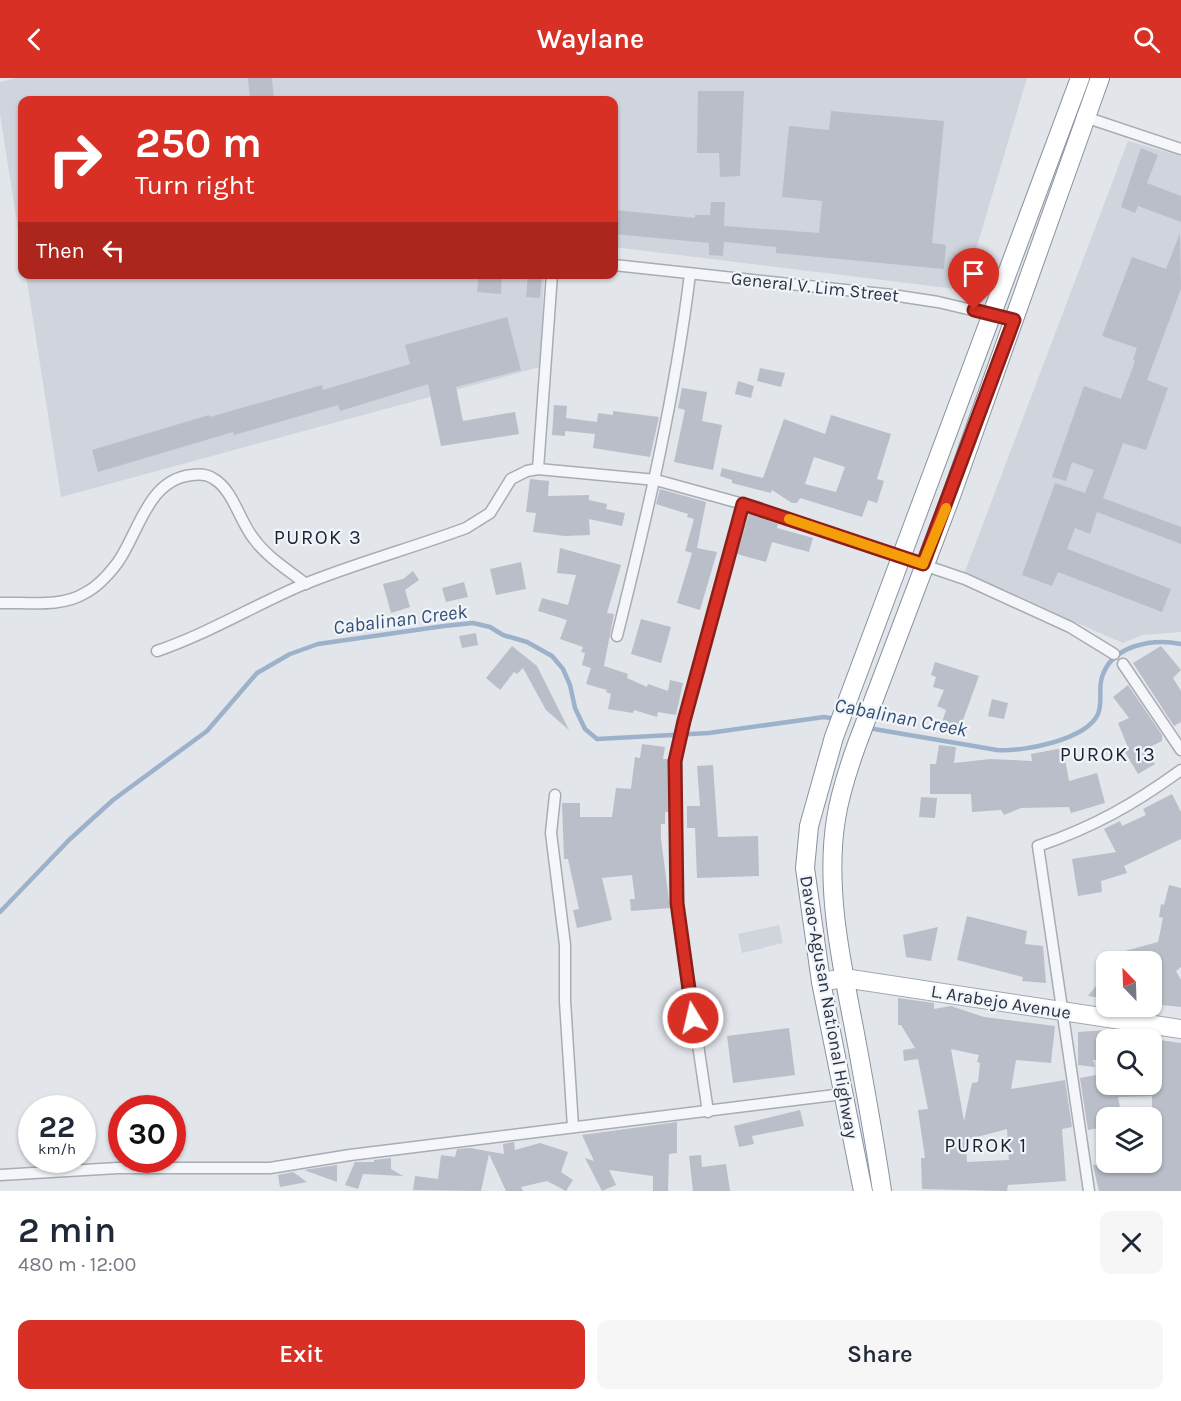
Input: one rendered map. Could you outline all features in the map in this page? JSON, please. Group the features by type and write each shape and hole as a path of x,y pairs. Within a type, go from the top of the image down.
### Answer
{"main road":[{"name":"Davao-Agusan National Highway","path":"863,1191 821,982 805,868 809,826 834,737 1080,78"},
{"name":"Davao-Agusan National Highway","path":"882,1191 844,978 833,864 835,821 843,785 857,744 1014,320 1100,78"},
{"name":"L. Arabejo Avenue","path":"821,982 844,978 1181,1029"}],"street":[{"path":"1068,111 1181,149"},
{"name":"General V. Lim Street","path":"618,265 892,295 1014,320"},
{"path":"617,636 656,480 682,341 690,274"},
{"path":"538,469 552,279"},
{"path":"157,651 180,644 253,606 306,584 466,528 489,513 511,479 518,474 538,469 656,480 743,504 965,579 1044,614 1096,641 1114,654"},
{"path":"0,603 69,601 90,591 118,561 144,512 158,493 177,479 201,474 209,476 222,486 244,525 260,547 306,584"},
{"path":"708,1112 677,903 675,781 679,740 743,504"},
{"path":"1123,664 1181,750"},
{"path":"1089,1191 1038,846 1085,830 1113,816 1181,770"},
{"path":"555,795 551,833 565,945 565,1001 573,1126"},
{"path":"0,1175 118,1168 270,1168 573,1126 708,1112 843,1094"}],"shaded area":[{"path":"16,78 1027,78 964,290 618,247 618,96 18,96 18,229 0,114 0,82"},
{"path":"1128,141 1181,156 1181,632 1142,635 1123,643 964,574"},
{"path":"27,279 544,279 540,367 61,497"},
{"path":"779,925 783,943 742,953 738,934"}],"building":[{"path":"248,78 272,78 274,96 250,96"},
{"path":"698,91 744,91 740,176 720,177 719,153 697,153"},
{"path":"831,111 944,121 932,243 946,245 944,269 776,253 776,247 724,242 723,256 709,255 709,243 618,234 618,210 695,218 695,215 710,215 711,202 725,202 724,226 819,233 822,201 782,197 789,126 829,130"},
{"path":"1141,148 1158,155 1147,183 1181,196 1181,222 1138,206 1135,213 1121,207"},
{"path":"1180,233 1181,289 1147,380 1168,388 1146,450 1123,443 1103,498 1181,527 1181,544 1097,512 1090,534 1075,528 1067,549 1171,589 1162,612 1058,572 1052,586 1022,575 1055,483 1085,493 1094,470 1072,462 1066,481 1052,477 1084,386 1121,399 1135,361 1133,360 1137,348 1102,336 1132,257 1166,269"},
{"path":"478,279 502,279 501,294 477,292"},
{"path":"528,279 542,279 540,298 526,297"},
{"path":"507,317 521,370 456,387 463,421 515,412 519,434 441,446 428,384 340,411 338,405 234,435 233,432 98,472 92,450 209,415 210,417 322,385 323,390 410,364 405,345"},
{"path":"760,368 785,373 781,387 757,381"},
{"path":"738,381 754,386 751,398 735,394"},
{"path":"682,388 707,392 702,421 722,425 713,470 674,462 685,410 678,408"},
{"path":"554,405 567,406 566,418 597,422 598,413 613,415 613,411 659,417 650,457 593,448 595,434 565,431 565,436 552,435"},
{"path":"831,415 891,434 877,479 884,481 877,503 868,500 862,517 800,498 797,503 792,503 772,490 771,493 732,483 732,480 720,476 722,468 763,478 784,419 825,434","holes":["814,457 845,467 836,492 805,484"]},
{"path":"530,479 549,481 548,496 589,495 589,500 607,504 606,509 625,513 622,526 589,519 590,535 565,536 533,532 536,513 526,512"},
{"path":"660,489 706,502 697,548 717,552 700,610 677,603 692,553 685,551 694,519 687,517 688,514 656,504"},
{"path":"749,514 778,524 777,528 813,538 809,552 772,542 766,562 737,554"},
{"path":"560,548 621,565 607,613 614,614 604,666 628,674 627,678 647,687 648,684 668,691 670,680 683,683 676,715 658,712 657,717 634,710 633,713 608,709 611,694 606,692 607,690 586,684 591,668 582,665 585,653 581,652 583,647 560,639 567,620 538,611 542,598 568,605 576,575 557,573"},
{"path":"521,562 526,589 496,595 490,569"},
{"path":"413,571 419,580 405,590 410,607 391,613 383,584 403,579"},
{"path":"464,582 468,597 446,602 442,588"},
{"path":"641,619 671,627 661,663 631,654"},
{"path":"476,633 478,645 462,648 459,636"},
{"path":"512,646 537,666 569,730 546,710 523,668 517,674 514,672 500,690 486,678"},
{"path":"1161,646 1181,670 1173,678 1181,691 1181,722 1174,726 1133,663"},
{"path":"935,662 979,676 959,731 941,725 946,710 937,706 944,690 933,687 936,677 931,675"},
{"path":"1128,685 1162,735 1162,741 1146,749 1155,764 1138,774 1125,752 1129,750 1118,723 1129,718 1113,697"},
{"path":"992,699 1008,703 1004,719 988,716"},
{"path":"642,744 665,747 663,759 668,759 669,812 665,812 665,824 661,824 661,839 670,908 631,911 630,899 635,899 632,875 602,878 612,920 577,928 573,910 579,909 568,859 564,859 562,803 580,803 580,817 612,817 616,788 631,789 635,757 640,758"},
{"path":"939,745 956,747 954,763 990,759 1032,761 1031,754 1063,748 1069,781 1097,773 1105,803 1071,813 1069,807 1021,808 1004,815 1001,810 972,812 971,794 930,794 930,764 936,764"},
{"path":"713,765 718,837 758,836 759,876 697,878 695,828 687,828 687,806 700,806 697,766"},
{"path":"1172,794 1181,812 1181,839 1124,866 1127,873 1101,881 1102,892 1078,896 1072,859 1116,852 1104,829 1120,821 1122,826 1146,815 1143,809"},
{"path":"921,797 937,798 935,818 919,817"},
{"path":"1169,885 1181,888 1181,967 1176,971 1181,980 1181,1007 1162,1005 1162,951 1125,951 1158,942 1163,918 1159,917 1161,904 1164,905"},
{"path":"967,916 1027,931 1025,944 1043,946 1046,983 1022,981 1023,977 957,960"},
{"path":"938,927 931,961 906,957 903,935"},
{"path":"1096,986 1096,997 1088,996"},
{"path":"898,998 934,1003 934,1009 951,1006 984,1017 1055,1026 1051,1063 1016,1060 1011,1089 1065,1080 1072,1127 1062,1129 1066,1181 1008,1185 1007,1191 922,1189 921,1158 925,1158 918,1110 928,1109 918,1059 904,1061 903,1050 915,1048 901,1025 898,1025","holes":["951,1049 979,1055 978,1082 972,1083 964,1121","1007,1129 1009,1160 967,1162 966,1140"]},
{"path":"789,1028 795,1075 733,1083 727,1036"},
{"path":"1096,1031 1096,1060 1093,1060 1095,1067 1078,1065 1078,1032"},
{"path":"1162,1040 1181,1043 1181,1191 1099,1191 1093,1165 1096,1165 1096,1173 1162,1173 1162,1107 1152,1107 1152,1096 1118,1097 1120,1107 1096,1107 1096,1128 1088,1130 1080,1078 1096,1075 1096,1095 1162,1095"},
{"path":"800,1110 804,1126 752,1136 754,1144 739,1147 734,1126"},
{"path":"677,1122 677,1153 669,1154 668,1191 653,1191 653,1176 609,1170 616,1185 602,1191 585,1158 594,1161 582,1135"},
{"path":"514,1142 515,1150 540,1143 568,1152 561,1172 573,1180 566,1191 547,1181 521,1187 523,1191 506,1191 489,1154 481,1191 413,1190 415,1176 438,1179 441,1155 455,1157 457,1149 470,1148 504,1154 503,1144"},
{"path":"701,1155 702,1167 726,1164 730,1191 693,1191 689,1156"},
{"path":"391,1158 391,1169 403,1176 363,1174 358,1189 345,1185 355,1162 374,1162 374,1160"},
{"path":"337,1165 337,1182 304,1170"},
{"path":"293,1172 307,1182 280,1187 278,1175"}],"waterway":[{"name":"Cabalinan Creek","path":"0,912 69,840 113,800 207,731 257,673 290,654 318,644 473,623 490,627 503,635 527,642 552,656 563,669 570,685 575,708 585,729 597,739 709,733 824,717 837,719"},
{"name":"Cabalinan Creek","path":"868,728 997,750 1022,749 1053,742 1081,731 1091,723 1098,714 1100,686 1107,666 1124,651 1146,643 1181,644"}],"slow traffic":[{"path":"789,519 923,564 946,508"}],"district":[{"name":"PUROK 3","path":"318,537"},
{"name":"PUROK 13","path":"1108,754"},
{"name":"PUROK 1","path":"986,1145"}],"route":[{"path":"693,1018 677,903 675,761 743,504 923,564 951,496 1014,320 974,310"}]}
